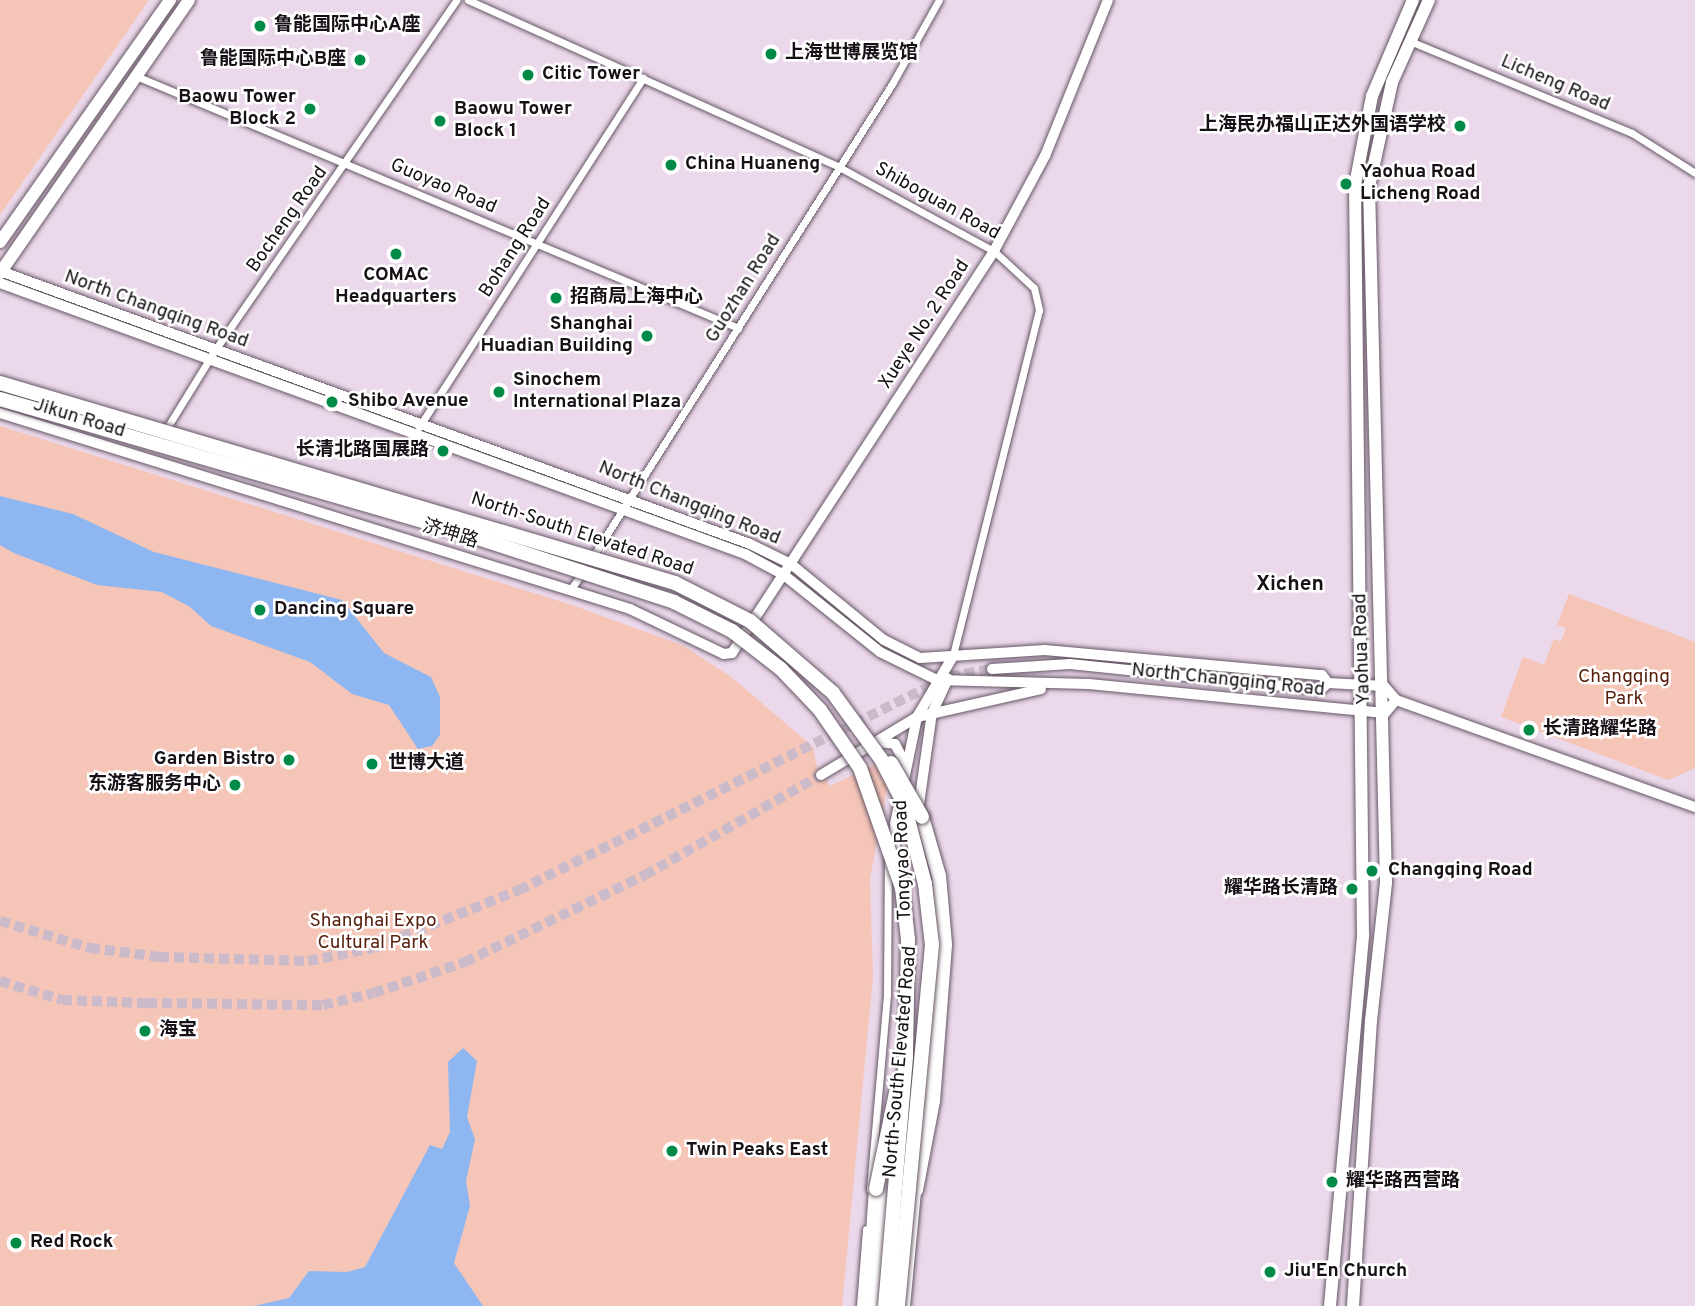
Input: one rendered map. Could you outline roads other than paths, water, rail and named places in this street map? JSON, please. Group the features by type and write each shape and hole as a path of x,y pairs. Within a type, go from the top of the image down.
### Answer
{"highway":[{"name":"North-South Elevated Road","path":"0,383 675,583 750,621 833,693 863,731 904,804 925,884 932,944 898,1306"},
{"name":"North-South Elevated Road","path":"0,399 469,535 674,602 732,631 781,669 820,710 860,768 874,798 902,888 908,939 906,1057 885,1306"},
{"path":"863,731 910,789 939,876 945,944 933,1101 916,1190"},
{"path":"868,1306 883,1140 906,1057"}],"main road":[{"path":"0,242 170,0"},
{"path":"0,272 189,0"},
{"name":"Xueye No. 2 Road","path":"737,650 994,251 1045,156 1108,0"},
{"name":"Yaohua Road","path":"1330,1306 1363,935 1363,686 1355,185 1372,96 1413,0"},
{"name":"Yaohua Road","path":"1353,1306 1371,1020 1386,882 1385,713 1369,301 1369,187 1381,120 1410,41 1429,0"},
{"name":"North Changqing Road","path":"0,272 212,356"},
{"name":"North Changqing Road","path":"0,283 629,503 791,564 905,652 920,658 1045,650 1322,675 1328,683 1363,686"},
{"name":"Jikun Road","path":"0,413 147,458"},
{"name":"济坤路","path":"147,458 570,590 656,620 724,654 737,650"},
{"name":"North Changqing Road","path":"629,503 745,554 784,575 880,652 942,681 1112,686 1363,711"},
{"name":"Tongyao Road","path":"905,1306 932,1016 917,825 932,713 951,658"},
{"path":"992,669 1070,664 1320,690 1328,683"},
{"name":"Tongyao Road","path":"876,1306 904,1010 895,824 917,717 942,681"},
{"path":"821,775 917,717 1058,686"},
{"path":"1363,686 1384,686 1396,700 1694,805"},
{"path":"1363,711 1385,713 1396,700"},
{"path":"877,742 895,744 902,752 905,767"}],"street":[{"name":"Bocheng Road","path":"147,458 212,356 456,0"},
{"name":"Shiboguan Road","path":"468,0 839,167 994,251 1034,288 1039,310 951,658"},
{"name":"Guozhan Road","path":"570,590 629,503 839,167 939,0"},
{"name":"Licheng Road","path":"1396,36 1632,133 1695,173"},
{"name":"Guoyao Road","path":"136,76 738,328"},
{"name":"Bohang Road","path":"418,430 643,78"},
{"path":"860,1306 887,994 885,892 895,824"}],"water":[{"path":"0,496 73,514 154,552 342,600 384,653 431,677 440,697 440,735 432,746 418,749 389,705 352,694 310,662 211,626 190,607 162,592 97,585 14,553 0,545"},
{"path":"463,1048 477,1061 467,1117 475,1139 466,1181 470,1206 454,1263 483,1306 254,1306 289,1298 309,1271 347,1272 365,1267 430,1145 442,1149 450,1132 448,1062"}],"tunnel":[{"path":"0,921 90,948 159,957 308,961 374,948 519,890 950,676 992,669"},
{"path":"0,981 62,1000 147,1003 323,1005 374,993 465,962 645,875 821,775"}],"place":[{"name":"鲁能国际中心A座","path":"260,26"},
{"name":"上海世博展览馆","path":"771,54"},
{"name":"鲁能国际中心B座","path":"360,60"},
{"name":"Citic Tower","path":"528,75"},
{"name":"Baowu Tower Block 2","path":"310,109"},
{"name":"Baowu Tower Block 1","path":"440,121"},
{"name":"上海民办福山正达外国语学校","path":"1460,126"},
{"name":"China Huaneng","path":"671,165"},
{"name":"Yaohua Road Licheng Road","path":"1346,184"},
{"name":"COMAC Headquarters","path":"396,254"},
{"name":"招商局上海中心","path":"556,298"},
{"name":"Shanghai Huadian Building","path":"647,336"},
{"name":"Sinochem International Plaza","path":"499,392"},
{"name":"Shibo Avenue","path":"332,402"},
{"name":"长清北路国展路","path":"443,451"},
{"name":"Dancing Square","path":"260,610"},
{"name":"长清路耀华路","path":"1529,730"},
{"name":"Garden Bistro","path":"289,760"},
{"name":"世博大道","path":"372,764"},
{"name":"东游客服务中心","path":"235,785"},
{"name":"Changqing Road","path":"1372,871"},
{"name":"耀华路长清路","path":"1352,889"},
{"name":"海宝","path":"145,1031"},
{"name":"Twin Peaks East","path":"672,1151"},
{"name":"耀华路西营路","path":"1332,1182"},
{"name":"Red Rock","path":"16,1243"},
{"name":"Jiu'En Church","path":"1270,1272"}],"district":[{"name":"Xichen","path":"1290,585"}],"park label":[{"name":"Changqing Park","path":"1624,689"},
{"name":"Shanghai Expo Cultural Park","path":"373,933"}]}
